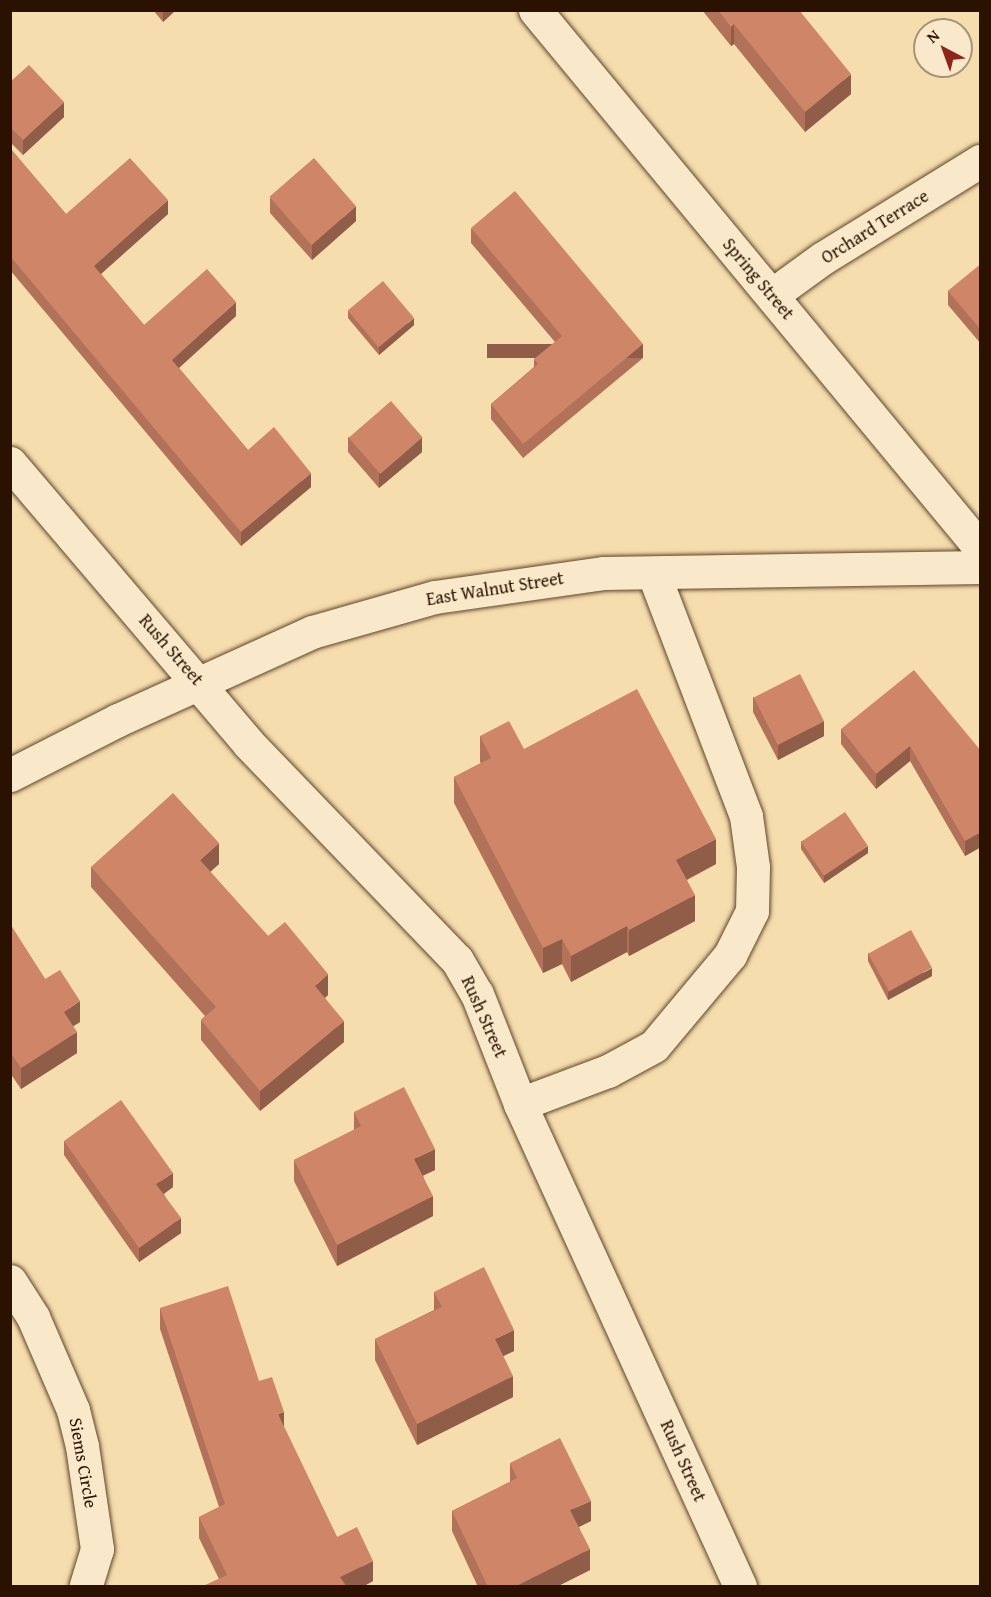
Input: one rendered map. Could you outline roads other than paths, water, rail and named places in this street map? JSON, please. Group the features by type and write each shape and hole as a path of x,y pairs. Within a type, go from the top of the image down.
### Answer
{"street":[{"name":"Spring Street","path":"535,10 981,548"},
{"name":"Orchard Terrace","path":"772,295 823,258 981,161"},
{"name":"Rush Street","path":"10,463 199,682 248,743 457,960 477,994 520,1104 740,1587"},
{"name":"East Walnut Street","path":"10,775 199,682 312,632 435,597 604,573 654,575 981,567"},
{"path":"520,1104 608,1071 654,1046 730,955 752,911 753,867 746,816 654,575"},
{"name":"Siems Circle","path":"10,1281 33,1317 73,1410 80,1437 97,1549 86,1587"}]}
